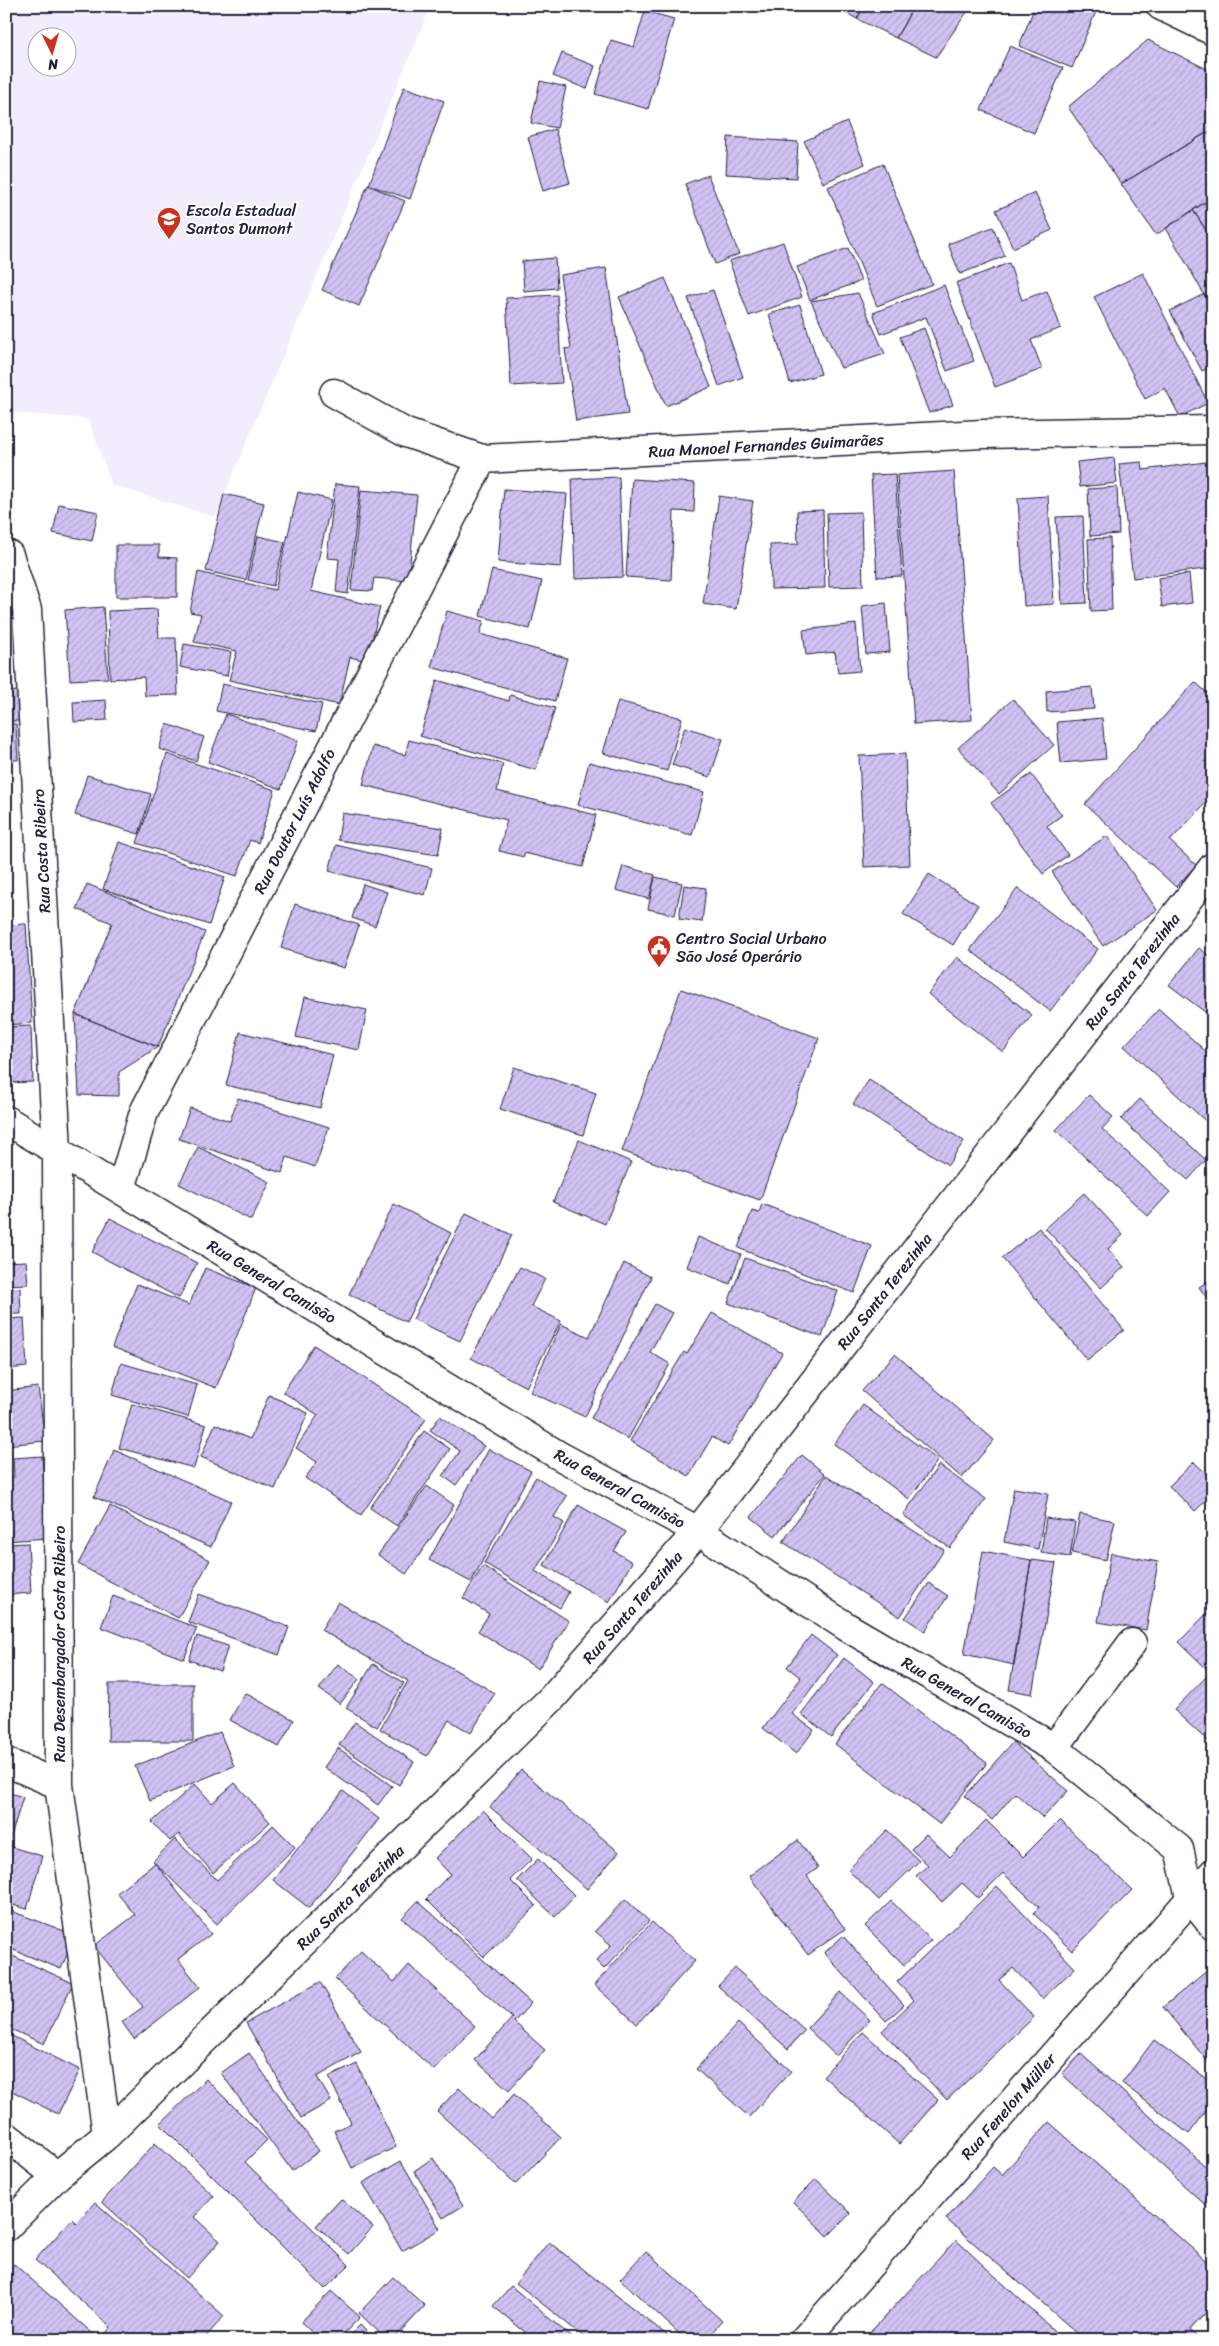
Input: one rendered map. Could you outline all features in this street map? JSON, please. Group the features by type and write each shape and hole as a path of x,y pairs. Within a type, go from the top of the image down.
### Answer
{"street":[{"path":"1161,6 1213,30"},
{"name":"Rua Manoel Fernandes Guimarães","path":"334,393 406,433 482,459 983,434 1213,430"},
{"name":"Rua Doutor Luís Adolfo","path":"121,1189 144,1112 482,459"},
{"name":"Rua Costa Ribeiro","path":"8,555 27,610 57,1149"},
{"name":"Rua Santa Terezinha","path":"6,2227 58,2176 107,2135 552,1698 698,1531 1213,867"},
{"name":"Rua General Camisão","path":"6,1120 57,1149 558,1455 698,1531 847,1628 1054,1748 1179,1849 1190,1897"},
{"name":"Rua Desembargador Costa Ribeiro","path":"57,1149 59,1785 107,2135"},
{"path":"1054,1748 1132,1643"},
{"path":"6,1762 59,1785"},
{"name":"Rua Fenelon Müller","path":"804,2340 1213,1873"},
{"path":"1190,1897 1213,1926"},
{"path":"6,2136 58,2176"}],"shaded area":[{"name":"Escola Estadual Santos Dumont","path":"6,6 431,6 215,517 112,485 88,419 6,412"}],"building":[{"path":"623,6 638,6 632,13"},
{"path":"834,6 864,6 857,19"},
{"path":"864,6 914,6 896,38 857,19"},
{"path":"914,6 971,6 936,57 896,38"},
{"path":"1035,6 1098,7 1072,68 1019,46"},
{"path":"645,11 674,19 648,109 595,94 611,40 634,47"},
{"path":"1148,40 1213,72 1213,129 1121,184 1068,107"},
{"path":"1010,46 1063,68 1034,133 981,110"},
{"path":"562,53 595,66 587,89 553,76"},
{"path":"540,81 566,87 557,128 531,123"},
{"path":"404,87 444,101 410,199 369,185"},
{"path":"847,122 865,164 823,183 804,141"},
{"path":"555,129 570,183 543,191 528,137"},
{"path":"1213,129 1213,197 1156,235 1121,184"},
{"path":"728,137 798,142 796,178 726,174"},
{"path":"883,164 932,284 877,306 828,187"},
{"path":"708,175 739,254 715,264 685,184"},
{"path":"368,185 405,201 359,306 322,290"},
{"path":"1035,193 1052,230 1013,248 996,210"},
{"path":"1213,197 1213,241 1193,210"},
{"path":"1193,210 1213,241 1213,310 1166,228"},
{"path":"993,227 1005,256 960,274 948,244"},
{"path":"783,242 802,297 749,316 729,261"},
{"path":"848,248 861,281 810,300 797,267"},
{"path":"555,258 557,288 524,291 522,261"},
{"path":"1009,263 1022,300 1047,291 1061,328 1031,340 1042,369 995,387 956,283"},
{"path":"606,268 628,414 576,421 565,349 571,348 560,275"},
{"path":"1143,273 1208,403 1180,417 1165,388 1145,399 1094,297"},
{"path":"665,278 711,387 666,406 619,297"},
{"path":"944,285 974,361 947,371 926,317 881,334 873,313"},
{"path":"713,290 743,377 719,386 688,298"},
{"path":"858,293 885,354 841,368 811,301"},
{"path":"1204,294 1213,310 1213,366 1202,371 1170,311"},
{"path":"557,295 562,383 511,386 506,298"},
{"path":"800,305 821,374 790,383 769,314"},
{"path":"924,328 953,405 929,413 900,337"},
{"path":"1114,458 1117,483 1080,487 1077,462"},
{"path":"1142,462 1143,470 1206,462 1213,514 1213,568 1133,578 1119,464"},
{"path":"954,471 972,720 914,724 897,475"},
{"path":"895,474 902,576 877,577 871,475"},
{"path":"619,477 623,577 575,579 572,479"},
{"path":"632,479 695,483 694,512 674,511 671,580 626,577"},
{"path":"335,484 360,486 348,594 336,592 339,559 327,558"},
{"path":"1117,487 1119,534 1090,536 1088,489"},
{"path":"504,489 567,494 561,567 498,562"},
{"path":"361,490 417,495 408,581 374,578 372,591 351,590"},
{"path":"298,492 332,500 311,591 380,607 367,661 350,657 339,705 229,680 237,651 194,642 201,614 190,612 198,572 275,590"},
{"path":"224,494 264,503 246,580 206,571"},
{"path":"719,496 753,501 736,609 703,604"},
{"path":"1048,496 1054,604 1024,606 1018,498"},
{"path":"59,504 98,512 92,541 53,533"},
{"path":"823,510 825,588 771,589 770,545 798,544 797,511"},
{"path":"861,512 863,586 829,587 827,513"},
{"path":"1083,516 1087,603 1062,604 1056,517"},
{"path":"258,536 285,542 273,586 248,580"},
{"path":"1110,538 1112,610 1091,611 1088,539"},
{"path":"116,545 159,545 159,557 177,558 177,597 116,597"},
{"path":"492,570 542,581 530,629 480,616"},
{"path":"1189,574 1192,603 1162,607 1158,578"},
{"path":"886,603 890,652 866,654 862,606"},
{"path":"103,607 108,678 70,680 65,610"},
{"path":"157,609 159,638 176,638 178,695 145,696 144,677 110,679 108,611"},
{"path":"447,611 484,621 480,634 567,658 555,701 431,667"},
{"path":"856,624 860,671 838,673 835,652 806,655 803,630"},
{"path":"184,644 231,652 227,676 180,667"},
{"path":"437,680 509,701 510,695 555,708 536,770 420,736"},
{"path":"1195,682 1213,698 1213,795 1170,841 1196,865 1176,887 1085,804"},
{"path":"222,684 322,704 316,731 216,711"},
{"path":"1092,687 1094,709 1047,712 1046,691"},
{"path":"19,691 20,721 6,721 6,692"},
{"path":"1013,699 1054,745 999,794 958,748"},
{"path":"106,700 107,720 74,722 73,702"},
{"path":"618,701 682,718 667,771 603,753"},
{"path":"226,714 298,740 281,789 208,762"},
{"path":"1102,718 1106,759 1061,763 1057,722"},
{"path":"6,724 16,724 18,760 6,760"},
{"path":"167,724 204,737 196,761 159,749"},
{"path":"685,727 723,739 710,777 672,765"},
{"path":"409,740 503,764 497,791 596,815 583,867 524,853 524,857 499,851 507,820 363,785 373,746 405,755"},
{"path":"167,754 275,790 258,843 250,840 237,876 137,843"},
{"path":"905,754 910,865 864,867 859,756"},
{"path":"589,762 704,792 692,835 578,805"},
{"path":"1031,774 1062,815 1047,826 1068,855 1043,874 991,803"},
{"path":"87,775 151,794 139,834 75,815"},
{"path":"342,813 443,828 438,855 338,840"},
{"path":"1107,836 1157,910 1103,946 1052,872"},
{"path":"119,842 225,877 209,925 103,889"},
{"path":"336,845 432,868 425,895 329,871"},
{"path":"623,866 655,875 649,899 616,890"},
{"path":"929,874 978,905 953,945 903,914"},
{"path":"655,877 682,883 675,915 648,909"},
{"path":"87,884 205,932 158,1047 75,1014 112,923 77,909"},
{"path":"363,884 387,892 375,926 352,918"},
{"path":"684,885 706,888 702,922 679,919"},
{"path":"1018,888 1098,949 1050,1011 970,950"},
{"path":"295,904 359,925 344,968 281,948"},
{"path":"26,924 32,1023 6,1025 6,925"},
{"path":"1199,948 1213,959 1213,1018 1169,985"},
{"path":"957,957 1032,1015 1003,1052 928,994"},
{"path":"681,989 819,1038 760,1200 622,1151"},
{"path":"305,997 367,1010 359,1050 296,1037"},
{"path":"1159,1009 1213,1058 1213,1128 1124,1046"},
{"path":"75,1014 158,1047 119,1072 119,1096 79,1095"},
{"path":"31,1026 33,1082 6,1083 6,1027"},
{"path":"240,1032 333,1055 320,1108 226,1085"},
{"path":"514,1067 596,1093 583,1135 500,1109"},
{"path":"869,1080 964,1141 948,1165 853,1104"},
{"path":"1089,1095 1113,1117 1102,1129 1170,1192 1148,1216 1056,1130"},
{"path":"238,1098 329,1127 315,1167 287,1157 282,1173 179,1139 190,1108 230,1121"},
{"path":"1140,1099 1206,1160 1188,1180 1121,1119"},
{"path":"579,1140 631,1162 605,1224 553,1202"},
{"path":"198,1147 270,1182 251,1220 179,1184"},
{"path":"1084,1193 1123,1235 1108,1249 1124,1267 1101,1288 1045,1228"},
{"path":"394,1204 451,1233 406,1322 349,1294"},
{"path":"762,1204 872,1246 854,1293 738,1248 752,1211 759,1213"},
{"path":"466,1213 512,1235 460,1341 413,1319"},
{"path":"110,1218 197,1263 179,1298 92,1252"},
{"path":"1039,1228 1124,1330 1087,1360 1002,1258"},
{"path":"698,1237 741,1254 730,1284 687,1267"},
{"path":"745,1258 838,1291 822,1337 728,1303"},
{"path":"26,1261 28,1284 6,1285 6,1262"},
{"path":"624,1263 651,1277 585,1417 530,1392 561,1324 589,1337"},
{"path":"520,1267 545,1279 531,1306 561,1321 526,1387 471,1358"},
{"path":"205,1268 256,1288 216,1388 112,1347 137,1284 189,1305"},
{"path":"1213,1278 1213,1307 1199,1287"},
{"path":"20,1288 21,1314 6,1314 6,1289"},
{"path":"655,1304 672,1313 650,1352 670,1364 628,1439 591,1418"},
{"path":"712,1313 782,1353 728,1446 712,1437 689,1476 630,1441 684,1352 687,1354"},
{"path":"24,1318 27,1367 6,1369 6,1319"},
{"path":"314,1345 426,1419 361,1515 305,1478 317,1462 296,1448 318,1415 283,1392"},
{"path":"895,1354 994,1440 962,1478 862,1391"},
{"path":"121,1363 197,1385 188,1417 112,1395"},
{"path":"38,1387 45,1441 6,1445 6,1391"},
{"path":"269,1395 308,1413 275,1489 201,1457 215,1424 250,1439"},
{"path":"132,1404 206,1425 194,1468 119,1448"},
{"path":"863,1405 938,1460 909,1499 834,1444"},
{"path":"440,1416 484,1446 456,1485 443,1476 460,1451 430,1430"},
{"path":"424,1431 450,1449 397,1526 370,1508"},
{"path":"489,1449 531,1471 471,1582 429,1560"},
{"path":"114,1450 231,1501 211,1547 94,1497"},
{"path":"802,1455 825,1474 775,1536 751,1517"},
{"path":"42,1456 47,1538 6,1541 6,1477 14,1477 13,1458"},
{"path":"1194,1462 1213,1480 1213,1494 1195,1511 1169,1486"},
{"path":"939,1465 986,1499 950,1548 903,1515"},
{"path":"826,1475 944,1550 900,1617 783,1542"},
{"path":"536,1477 567,1496 554,1517 564,1523 535,1571 569,1592 560,1608 484,1563"},
{"path":"427,1486 454,1505 406,1574 378,1555"},
{"path":"1014,1488 1048,1494 1038,1549 1004,1542"},
{"path":"578,1505 626,1532 614,1551 632,1562 609,1602 544,1565"},
{"path":"110,1506 210,1560 178,1618 78,1564"},
{"path":"1080,1514 1115,1521 1106,1560 1072,1553"},
{"path":"1046,1518 1075,1522 1070,1557 1041,1553"},
{"path":"28,1543 31,1593 6,1595 6,1544"},
{"path":"983,1551 1031,1560 1014,1665 964,1654"},
{"path":"1111,1553 1158,1562 1146,1630 1098,1622"},
{"path":"1031,1560 1056,1563 1032,1694 1009,1690"},
{"path":"483,1566 569,1621 538,1669 478,1631 489,1614 463,1598"},
{"path":"929,1583 948,1596 925,1631 905,1618"},
{"path":"199,1594 289,1627 279,1655 188,1622"},
{"path":"113,1596 197,1628 184,1659 101,1627"},
{"path":"338,1602 495,1693 471,1733 449,1720 427,1756 380,1729 408,1681 321,1630"},
{"path":"1213,1607 1213,1675 1179,1642"},
{"path":"811,1635 837,1655 792,1714 814,1730 796,1754 763,1728 801,1678 787,1667"},
{"path":"197,1636 228,1646 220,1671 189,1660"},
{"path":"844,1658 874,1682 831,1737 801,1714"},
{"path":"338,1664 359,1679 340,1704 319,1689"},
{"path":"373,1664 404,1683 377,1727 346,1708"},
{"path":"1207,1676 1213,1681 1213,1746 1174,1710"},
{"path":"882,1683 987,1763 939,1824 835,1744"},
{"path":"109,1684 193,1684 193,1741 108,1741"},
{"path":"245,1693 294,1720 279,1747 230,1720"},
{"path":"355,1722 414,1762 399,1785 339,1745"},
{"path":"220,1732 234,1766 150,1801 135,1766"},
{"path":"1013,1742 1068,1791 1043,1818 1015,1793 992,1820 965,1796"},
{"path":"338,1748 392,1786 378,1805 324,1767"},
{"path":"521,1770 619,1852 587,1889 490,1807"},
{"path":"235,1783 270,1822 213,1873 179,1834 170,1841 152,1822 195,1784 212,1803"},
{"path":"343,1791 379,1819 309,1908 273,1880"},
{"path":"6,1792 23,1797 8,1846 42,1856 27,1909 6,1903"},
{"path":"483,1810 532,1859 510,1880 536,1906 484,1957 426,1899 450,1874 435,1858"},
{"path":"986,1820 1023,1857 1060,1820 1132,1890 1072,1951 1033,1913 1039,1907 1003,1873 978,1898 962,1883 942,1902 916,1876 928,1865 911,1849 926,1834 950,1857"},
{"path":"273,1825 295,1847 217,1924 153,1861 175,1839 217,1880"},
{"path":"887,1830 919,1861 879,1900 848,1870"},
{"path":"798,1840 818,1868 807,1876 845,1929 808,1955 749,1876"},
{"path":"538,1859 575,1896 555,1917 517,1880"},
{"path":"155,1863 211,1934 178,1959 200,1987 134,2039 122,2022 143,2007 94,1946 135,1915 117,1893"},
{"path":"997,1886 1075,1968 1042,1999 1013,1968 999,1980 1034,2017 947,2100 882,2031 914,2000 897,1982"},
{"path":"625,1899 649,1921 604,1969 596,1961 611,1945 595,1931"},
{"path":"418,1901 531,2003 514,2022 545,2050 509,2090 475,2060 512,2018 402,1918"},
{"path":"891,1901 931,1940 904,1965 865,1926"},
{"path":"6,1909 75,1935 61,1969 6,1947"},
{"path":"652,1922 695,1961 637,2024 594,1985"},
{"path":"843,1936 904,2005 886,2021 824,1953"},
{"path":"361,1951 394,1982 409,1965 475,2026 434,2070 335,1979"},
{"path":"6,1953 73,1983 44,2044 6,2027"},
{"path":"735,1968 805,2030 788,2049 718,1986"},
{"path":"1208,1970 1213,1976 1213,2068 1163,2007"},
{"path":"320,1982 361,2052 317,2077 331,2101 301,2118 246,2023"},
{"path":"840,1992 870,2020 836,2056 807,2028"},
{"path":"738,2023 791,2071 749,2117 696,2069"},
{"path":"863,2032 938,2100 899,2144 823,2076"},
{"path":"6,2033 80,2070 58,2114 6,2088"},
{"path":"1154,2040 1213,2084 1213,2102 1189,2134 1122,2083"},
{"path":"249,2053 319,2151 292,2171 221,2073"},
{"path":"1081,2054 1213,2173 1213,2212 1062,2074"},
{"path":"357,2064 396,2147 352,2168 334,2131 351,2123 329,2077"},
{"path":"206,2079 267,2140 245,2162 349,2265 325,2289 160,2124"},
{"path":"459,2088 492,2119 514,2094 561,2137 516,2184 437,2111"},
{"path":"1049,2122 1213,2267 1213,2305 1190,2330 1200,2340 1085,2340 946,2219 993,2167 1002,2175"},
{"path":"155,2143 214,2196 194,2217 220,2241 187,2278 102,2202"},
{"path":"433,2158 463,2206 443,2218 414,2171"},
{"path":"401,2161 440,2229 402,2251 363,2183"},
{"path":"6,2165 12,2170 6,2177"},
{"path":"816,2179 851,2213 828,2236 793,2202"},
{"path":"341,2199 373,2227 349,2254 316,2226"},
{"path":"95,2202 224,2316 203,2340 100,2340 111,2327 35,2260 72,2219 76,2223"},
{"path":"956,2240 1064,2340 863,2340"},
{"path":"549,2242 673,2340 588,2340 516,2283"},
{"path":"646,2251 722,2321 705,2340 686,2340 620,2279"},
{"path":"14,2264 100,2340 17,2340 6,2330 6,2273"},
{"path":"393,2277 425,2306 393,2340 387,2340 359,2313"},
{"path":"511,2286 575,2340 518,2340 525,2332 493,2306"},
{"path":"331,2291 360,2317 338,2340 320,2340 301,2322"},
{"path":"360,2325 375,2340 345,2340"},
{"path":"281,2334 287,2340 275,2340"}],"place":[{"name":"Escola Estadual Santos Dumont","path":"169,240"},
{"name":"Centro Social Urbano São José Operário","path":"659,968"}]}
